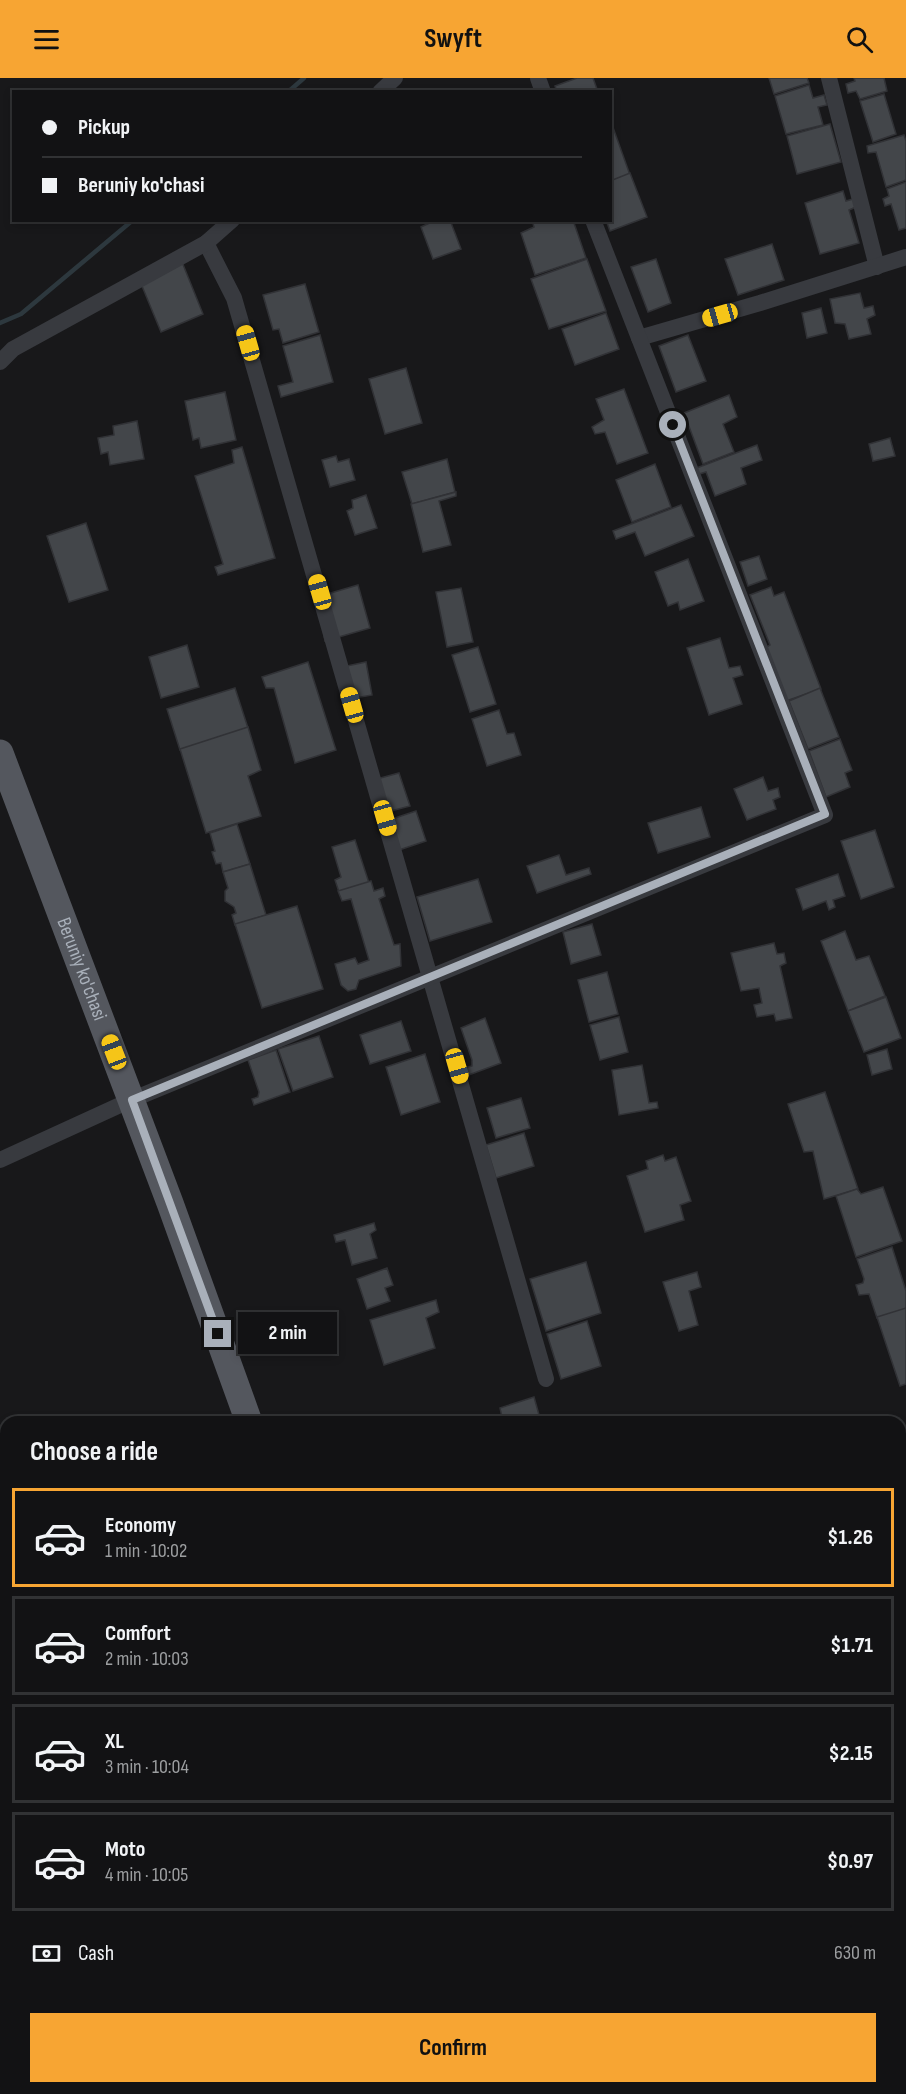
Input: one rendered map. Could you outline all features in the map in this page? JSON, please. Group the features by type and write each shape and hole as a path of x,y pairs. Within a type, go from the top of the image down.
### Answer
{"main road":[{"name":"Beruniy ko'chasi","path":"0,753 132,1100 247,1416"}],"street":[{"path":"382,90 395,78"},
{"path":"829,78 877,267"},
{"path":"0,362 13,349 206,243 230,222"},
{"path":"0,1160 132,1100 825,814 594,222"},
{"path":"206,243 234,298 546,1379"},
{"path":"639,338 906,257"}],"building":[{"path":"577,78 593,78 597,90 556,90 555,86"},
{"path":"769,78 807,78 809,83 774,94"},
{"path":"854,78 884,78 887,91 860,99 856,91 848,93 846,84 855,81"},
{"path":"809,85 813,98 824,95 827,105 818,107 823,125 786,134 775,96"},
{"path":"884,94 896,134 873,142 860,101"},
{"path":"830,124 841,162 797,174 787,136"},
{"path":"612,125 630,175 612,181"},
{"path":"904,135 906,180 886,187 876,152 868,153 867,146"},
{"path":"630,173 647,217 610,231 607,222 612,222 612,180"},
{"path":"906,182 906,228 899,230 891,204 885,206 883,199 889,196 887,189"},
{"path":"843,191 846,201 853,199 856,207 849,210 859,243 820,254 805,203"},
{"path":"432,222 451,222 461,249 433,259 421,227"},
{"path":"533,222 574,222 586,258 535,275 521,233 534,227"},
{"path":"772,244 784,280 738,295 725,259"},
{"path":"180,257 203,314 161,332 137,274"},
{"path":"587,259 606,311 549,329 531,279"},
{"path":"656,259 671,303 648,312 631,267"},
{"path":"305,284 319,332 283,343 279,329 273,330 263,295"},
{"path":"860,293 864,308 873,306 875,315 867,319 871,334 849,339 845,324 835,323 830,299"},
{"path":"821,308 827,333 807,338 802,313"},
{"path":"606,313 619,349 575,365 562,329"},
{"path":"320,335 333,382 281,397 278,386 293,382 283,346"},
{"path":"688,335 706,381 676,392 659,346"},
{"path":"406,368 422,423 385,434 369,379"},
{"path":"624,389 648,453 617,464 605,432 595,434 592,427 604,420 596,399"},
{"path":"225,392 236,440 201,448 199,438 193,440 185,401"},
{"path":"729,395 737,417 723,424 734,452 703,464 684,413"},
{"path":"137,421 144,459 110,465 108,452 101,454 98,438 114,435 113,426"},
{"path":"890,438 895,456 873,461 869,444"},
{"path":"757,445 762,460 741,468 746,484 715,496 706,472 696,475 694,469"},
{"path":"242,447 275,558 218,575 215,567 223,564 195,476 234,463 232,450"},
{"path":"336,456 338,462 349,459 355,480 330,487 322,460"},
{"path":"447,459 455,492 412,504 402,472"},
{"path":"655,464 671,507 632,522 616,480"},
{"path":"456,492 456,496 439,501 451,545 423,552 411,504"},
{"path":"366,495 377,528 355,535 347,511 353,508 352,500"},
{"path":"681,505 694,536 645,556 635,532 616,539 613,531"},
{"path":"86,523 108,590 69,602 47,536"},
{"path":"759,556 767,579 748,586 740,562"},
{"path":"688,559 704,601 680,610 678,602 668,606 655,572"},
{"path":"358,585 370,628 325,641 317,597"},
{"path":"771,587 774,596 784,592 821,689 780,703 760,651 770,645 750,595"},
{"path":"461,588 473,642 447,647 436,592"},
{"path":"720,638 729,668 740,666 743,675 733,678 742,704 709,715 687,648"},
{"path":"187,645 199,687 161,698 149,657"},
{"path":"478,647 496,704 470,712 452,655"},
{"path":"308,662 336,750 295,763 274,688 266,688 262,677"},
{"path":"366,662 372,695 350,699 342,667"},
{"path":"235,688 248,728 180,750 167,709"},
{"path":"820,688 839,737 808,749 789,701"},
{"path":"499,710 507,734 514,733 521,755 487,766 472,719"},
{"path":"248,727 261,770 248,776 261,816 206,833 180,749"},
{"path":"840,739 852,770 845,773 850,787 826,797 809,751"},
{"path":"399,773 410,806 383,813 373,780"},
{"path":"763,777 768,791 778,788 780,797 773,800 776,809 747,820 734,789"},
{"path":"701,807 710,837 658,853 648,823"},
{"path":"416,811 426,841 393,852 383,822"},
{"path":"237,824 250,864 223,872 221,863 216,864 212,852 215,851 210,833"},
{"path":"875,830 894,887 861,899 841,841"},
{"path":"355,840 369,883 339,892 335,880 341,877 332,847"},
{"path":"559,855 566,875 589,868 591,874 537,893 527,866"},
{"path":"250,864 266,915 235,925 232,915 236,913 234,907 225,901 225,891 228,888 223,872"},
{"path":"838,874 845,896 833,900 835,907 829,910 826,901 803,910 796,889"},
{"path":"478,879 492,922 430,941 417,897"},
{"path":"371,881 374,891 383,888 385,896 379,899 394,945 400,944 401,966 359,980 356,989 348,991 341,985 335,964 355,958 358,964 369,960 351,899 342,901 338,891"},
{"path":"297,906 323,989 262,1008 235,924"},
{"path":"592,924 601,955 571,964 563,932"},
{"path":"845,931 856,960 869,956 885,996 848,1011 821,941"},
{"path":"774,943 777,954 784,953 786,963 780,966 792,1018 776,1021 774,1014 757,1017 754,1005 762,1003 759,988 741,991 731,953"},
{"path":"607,972 618,1014 589,1022 578,980"},
{"path":"886,997 901,1038 864,1052 848,1011"},
{"path":"619,1017 628,1052 600,1060 590,1025"},
{"path":"485,1018 501,1063 466,1076 464,1068 472,1066 472,1060 461,1028"},
{"path":"401,1021 411,1051 370,1064 360,1035"},
{"path":"319,1036 333,1077 293,1091 278,1049"},
{"path":"887,1049 892,1069 872,1075 867,1055"},
{"path":"276,1050 290,1092 254,1105 252,1099 258,1097 259,1092 248,1060"},
{"path":"425,1054 440,1102 401,1115 386,1067"},
{"path":"642,1065 649,1103 657,1102 658,1108 619,1115 612,1070"},
{"path":"825,1092 858,1189 824,1199 813,1151 804,1152 788,1104"},
{"path":"521,1098 530,1128 496,1138 487,1108"},
{"path":"524,1133 534,1166 496,1178 486,1145"},
{"path":"663,1155 665,1161 676,1157 691,1201 680,1205 684,1220 645,1232 627,1176 648,1169 646,1161"},
{"path":"883,1187 902,1241 856,1257 836,1196 857,1189 861,1194"},
{"path":"374,1223 376,1230 370,1234 377,1258 352,1265 345,1240 336,1242 334,1235"},
{"path":"892,1247 906,1291 906,1309 877,1318 869,1294 859,1295 856,1285 863,1283 864,1279 857,1259"},
{"path":"586,1262 601,1313 546,1331 530,1279"},
{"path":"387,1268 393,1285 385,1288 390,1301 367,1309 357,1279"},
{"path":"697,1272 701,1287 689,1291 698,1325 679,1331 663,1282"},
{"path":"436,1300 439,1312 426,1318 435,1348 384,1365 370,1320"},
{"path":"906,1308 906,1384 900,1386 877,1317"},
{"path":"587,1321 601,1366 561,1379 547,1334"},
{"path":"534,1397 539,1416 502,1416 500,1408"}],"waterway":[{"path":"290,90 304,78"},
{"path":"0,323 21,314 131,222"}],"route":[{"path":"218,1334 132,1100 825,814 673,425"}]}
